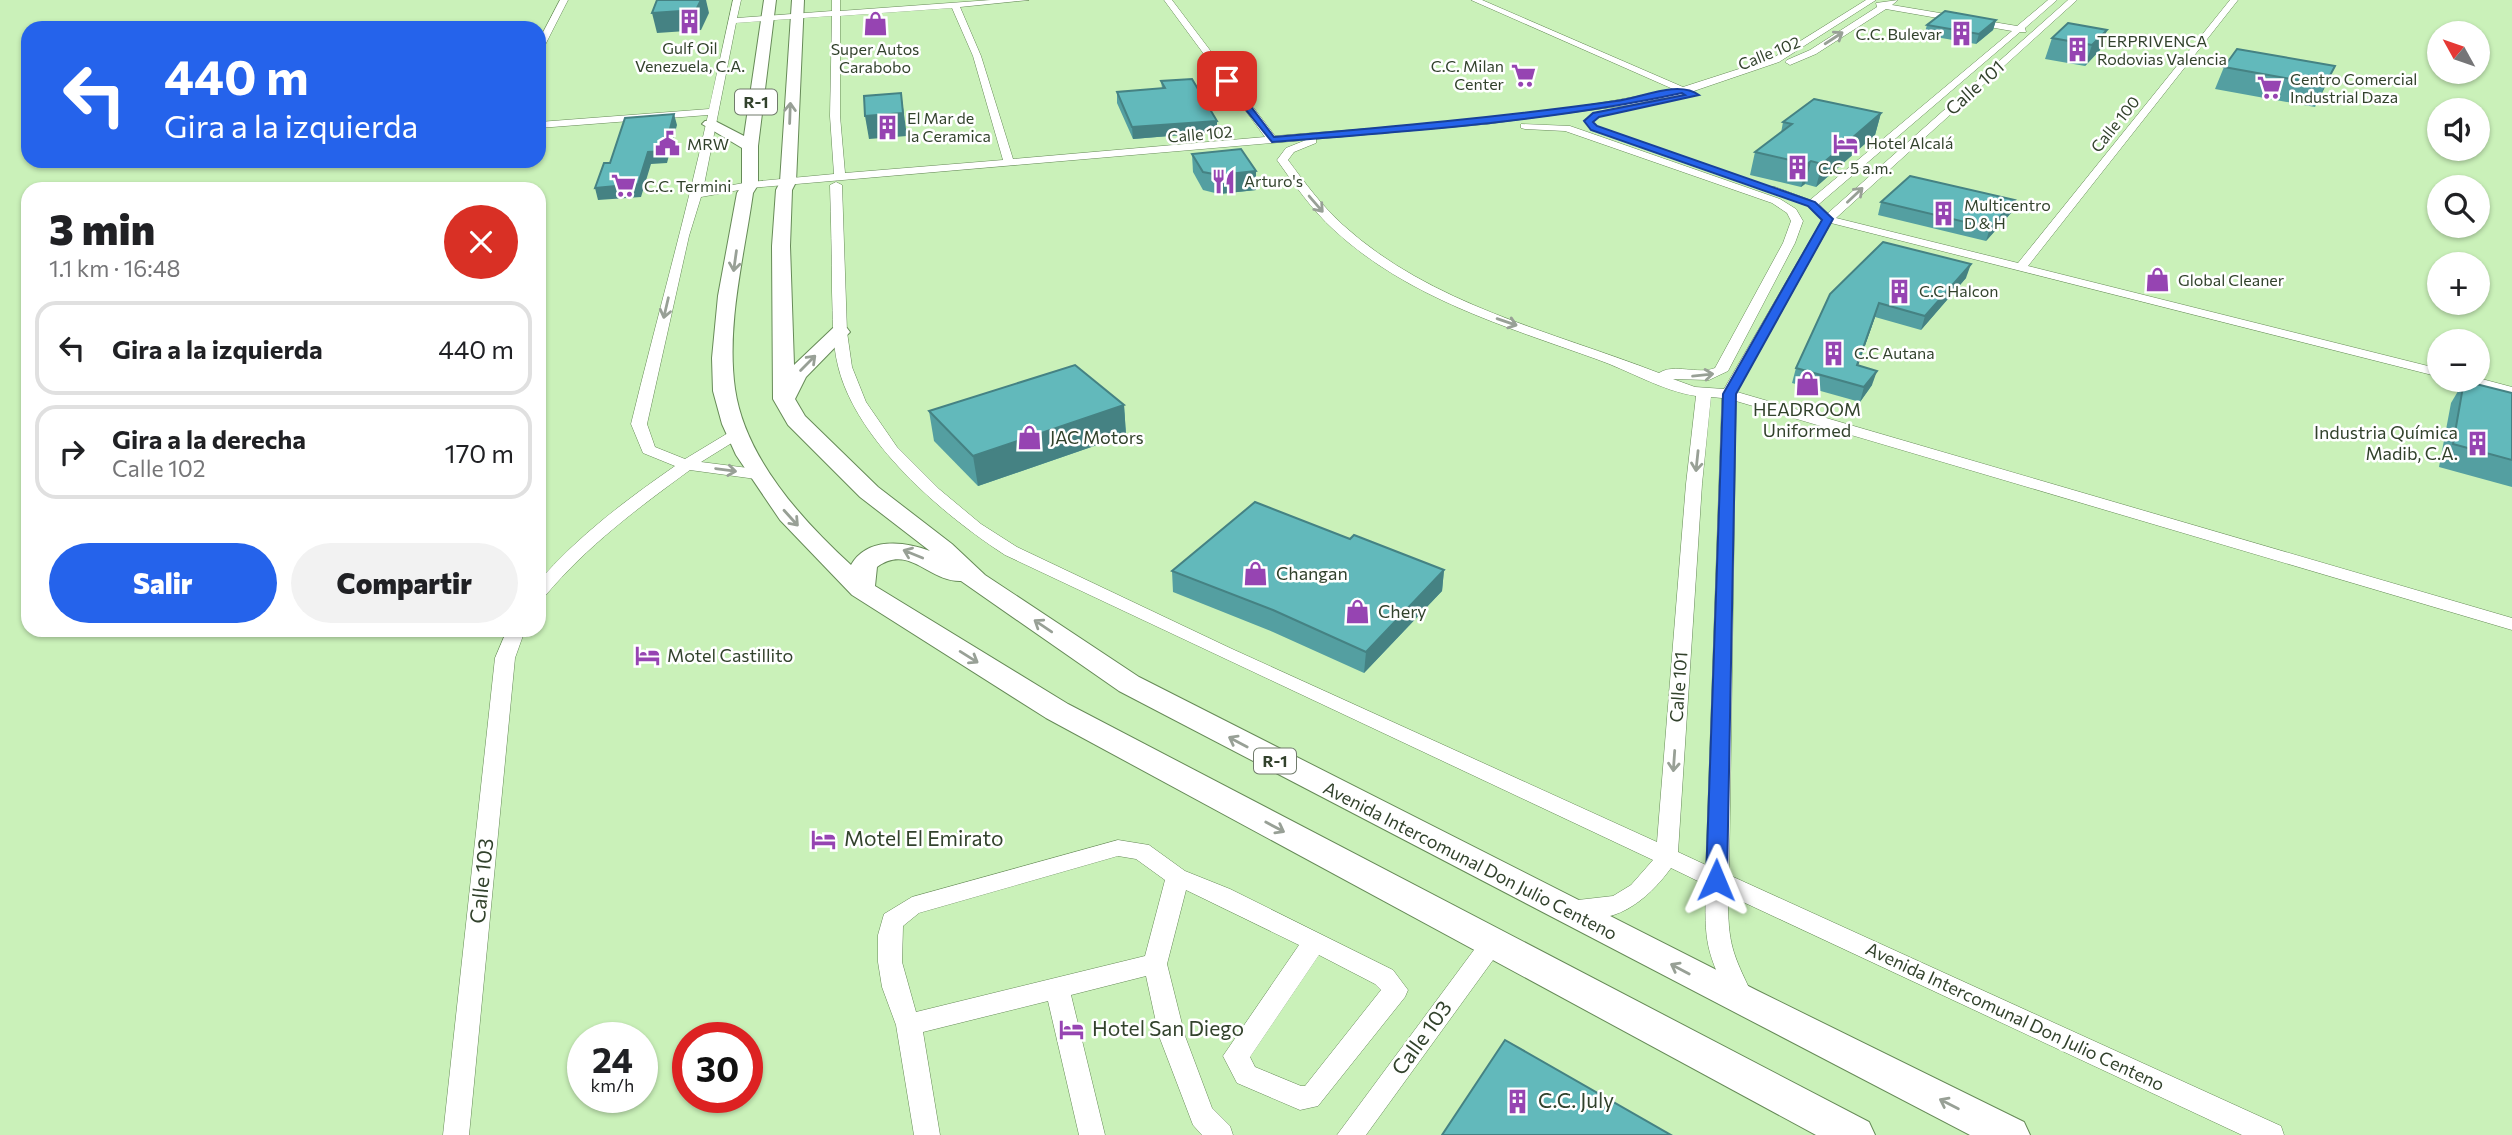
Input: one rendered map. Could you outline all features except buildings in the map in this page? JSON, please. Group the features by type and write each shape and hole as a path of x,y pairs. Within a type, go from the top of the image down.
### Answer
{"main road":[{"name":"R-1","path":"770,0 750,146 747,189 721,359 724,392 738,433 757,474 785,513 861,589 1057,711 1855,1135"},
{"name":"R-1","path":"784,399 780,290 798,0"},
{"path":"711,118 750,146"},
{"path":"784,399 797,374 840,332"},
{"name":"Avenida Intercomunal Don Julio Centeno","path":"784,399 796,420 869,492 943,549 976,581 1129,684 1745,1002 2010,1135"},
{"path":"861,589 864,564 883,551 891,550 908,551 976,581"}],"street":[{"path":"546,35 564,0"},
{"path":"737,0 696,195 683,236 639,424 648,450 663,458 687,465 757,474"},
{"name":"Avenida Intercomunal Don Julio Centeno","path":"836,0 835,116 840,332 845,367 859,402 892,450 933,492 975,528 1011,551 1667,858 2271,1135"},
{"path":"733,21 1025,0"},
{"path":"1168,0 1272,140"},
{"path":"1475,0 1695,95"},
{"path":"1872,0 1880,4 2018,30 2034,26"},
{"name":"Calle 102","path":"696,195 1009,162 1487,121 1629,102 1683,90 1776,60 1872,0"},
{"name":"Calle 102","path":"939,169 1521,126 1566,128 1567,122 1573,118 1695,95 1755,77 1813,52 1880,4 1894,0"},
{"path":"1901,0 2034,26"},
{"name":"Calle 101","path":"1745,1002 1723,962 1716,934 1730,394 1828,219 1976,87 2034,26 2053,0"},
{"name":"Calle 101","path":"1812,204 2018,30 2034,26 2073,0"},
{"name":"Calle 100","path":"2020,268 2234,0"},
{"path":"955,6 977,56 1009,162"},
{"path":"1956,83 1976,87"},
{"path":"1596,115 1588,121 1594,128 1812,204 1828,219 2427,370"},
{"path":"546,125 711,118"},
{"path":"1566,128 1776,201 1792,211 1797,226 1721,371 1709,376 1691,376 1636,368"},
{"path":"1312,141 1278,158 1315,204 1340,229 1366,251 1399,272 1446,298 1488,316 1680,386 1704,393 1730,394 2512,624"},
{"name":"Calle 102","path":"838,181 1261,152"},
{"path":"1857,168 1879,173"},
{"path":"1696,174 1724,173"},
{"path":"1786,247 1811,252"},
{"path":"2490,386 2512,391"},
{"name":"Calle 101","path":"1667,858 1694,484 1704,393"},
{"path":"546,584 599,531 722,440 738,433"},
{"name":"Calle 103","path":"456,1135 505,658 513,637"},
{"path":"927,1135 909,1026 894,994 887,944 892,921 912,906 1118,848 1141,851 1177,877 1223,895 1384,977 1396,990 1314,1094 1308,1098 1300,1098 1246,1075 1236,1056 1315,942"},
{"path":"1564,908 1602,910 1624,904 1650,881 1667,858"},
{"path":"1177,877 1171,910 1154,964 1172,1036 1202,1116 1220,1135"},
{"name":"Calle 103","path":"1350,1135 1493,942"},
{"path":"909,1026 1154,964"},
{"path":"1057,989 1092,1135"}],"place":[{"name":"Gulf Oil Venezuela, C.A.","path":"690,22"},
{"name":"Super Autos Carabobo","path":"875,23"},
{"name":"C.C. Bulevar","path":"1962,34"},
{"name":"TERPRIVENCA Rodovias Valencia","path":"2077,50"},
{"name":"C.C. Milan Center","path":"1524,75"},
{"name":"Centro Comercial Industrial Daza","path":"2270,88"},
{"name":"El Mar de la Ceramica","path":"887,127"},
{"name":"Hotel Alcalá","path":"1846,143"},
{"name":"MRW","path":"667,144"},
{"name":"C.C. 5 a.m.","path":"1798,168"},
{"name":"Arturo's","path":"1224,181"},
{"name":"C.C. Termini","path":"624,186"},
{"name":"Multicentro D & H","path":"1944,214"},
{"name":"Global Cleaner","path":"2158,280"},
{"name":"C.C Halcon","path":"1899,291"},
{"name":"C.C Autana","path":"1834,353"},
{"name":"HEADROOM Uniformed","path":"1807,383"},
{"name":"JAC Motors","path":"1030,438"},
{"name":"Industria Química Madib, C.A.","path":"2478,443"},
{"name":"Changan","path":"1256,574"},
{"name":"Chery","path":"1358,612"},
{"name":"Motel Castillito","path":"647,656"},
{"name":"Motel El Emirato","path":"824,839"},
{"name":"Hotel San Diego","path":"1072,1029"},
{"name":"C.C. July","path":"1518,1101"}],"route":[{"path":"1227,81 1272,140 1487,121 1629,102 1683,90 1695,95 1596,115 1588,121 1594,128 1812,204 1828,219 1730,394 1716,880"}]}
